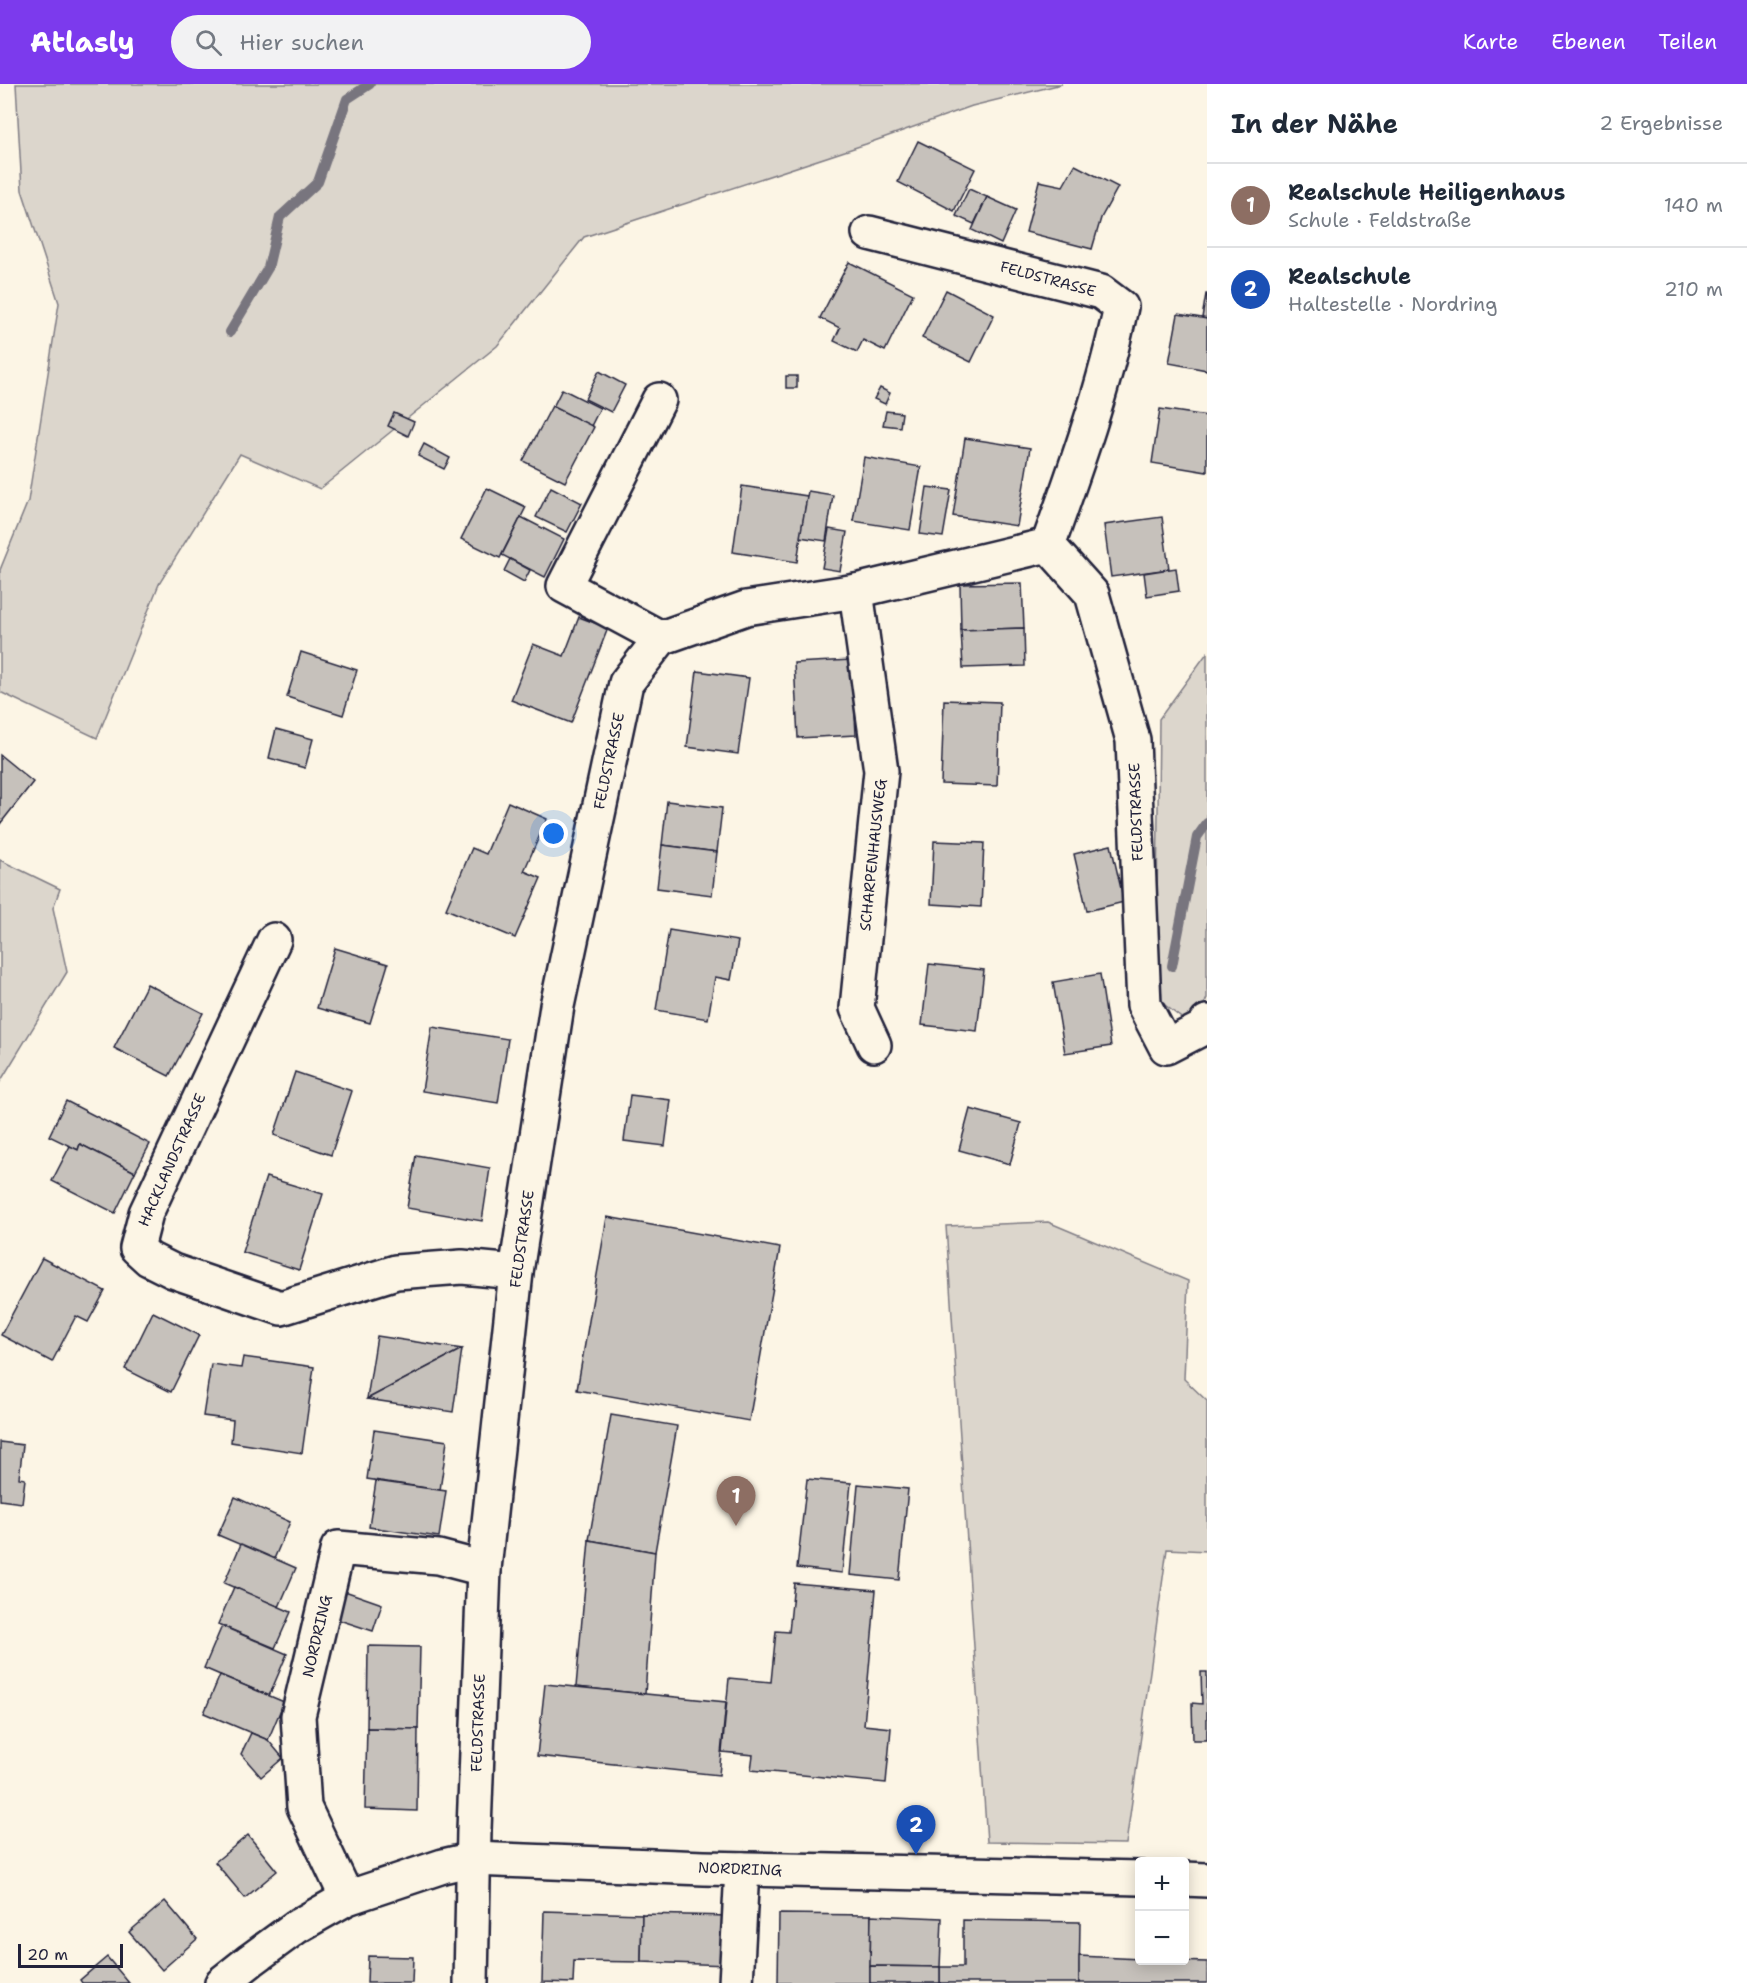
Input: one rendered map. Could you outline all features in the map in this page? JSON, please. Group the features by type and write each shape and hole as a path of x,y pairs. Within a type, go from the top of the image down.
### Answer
{"street":[{"name":"FELDSTRASSE","path":"869,233 1101,292 1121,307 1111,358 1083,447 1048,545 1092,594 1133,740 1144,1005 1166,1047 1203,1028 1207,1022"},
{"path":"659,400 564,586 661,638 746,608 856,591 1048,545"},
{"name":"SCHARPENHAUSWEG","path":"856,591 881,771 857,1008 874,1045"},
{"name":"FELDSTRASSE","path":"471,1983 473,1860 484,1569 516,1272 557,1005 626,683 661,638"},
{"name":"HACKLANDSTRASSE","path":"274,940 146,1213 137,1248 149,1259 173,1271 281,1308 396,1272 462,1267 516,1272"},
{"name":"NORDRING","path":"347,1898 304,1807 298,1716 338,1548 438,1557 484,1569"},
{"name":"NORDRING","path":"222,1983 296,1927 347,1898 443,1866 473,1860 1135,1878"},
{"path":"736,1983 742,1869"},
{"path":"1189,1879 1207,1880"}],"shaded area":[{"path":"16,84 1062,84 972,106 866,144 584,237 497,346 320,489 240,454 159,584 97,738 0,692 0,570 28,501 59,303 22,190"},
{"path":"1207,653 1207,998 1194,1028 1156,998 1159,719"},
{"path":"0,860 60,889 53,908 67,972 0,1082"},
{"path":"1048,1222 1188,1281 1184,1379 1207,1401 1207,1551 1167,1549 1126,1844 987,1842 946,1226"}],"building":[{"path":"918,141 975,169 954,211 898,182"},
{"path":"1075,165 1118,187 1101,218 1092,249 1026,232 1039,181 1063,186"},
{"path":"969,189 987,197 974,224 956,216"},
{"path":"987,197 1016,210 1001,244 972,230"},
{"path":"849,262 913,294 885,351 863,340 857,352 834,341 840,328 820,318"},
{"path":"946,290 994,315 971,362 922,338"},
{"path":"1207,294 1207,319 1202,318"},
{"path":"1178,314 1207,319 1207,370 1169,363"},
{"path":"599,371 625,385 611,412 585,399"},
{"path":"786,376 797,376 797,388 786,388"},
{"path":"880,388 890,393 885,404 874,399"},
{"path":"562,389 600,408 591,426 553,407"},
{"path":"552,406 594,427 565,482 523,461"},
{"path":"1160,409 1207,416 1207,472 1152,463"},
{"path":"886,411 902,413 900,427 883,425"},
{"path":"394,413 414,422 408,436 388,426"},
{"path":"965,438 1030,448 1017,526 953,516"},
{"path":"424,444 450,458 444,469 418,456"},
{"path":"864,457 921,467 910,530 853,521"},
{"path":"742,486 807,496 797,562 733,552"},
{"path":"551,487 582,503 567,532 536,517"},
{"path":"927,487 951,490 943,537 920,534"},
{"path":"487,488 526,507 500,558 461,539"},
{"path":"808,491 833,495 826,541 800,537"},
{"path":"521,517 564,539 545,577 502,555"},
{"path":"1162,517 1169,569 1111,577 1104,525"},
{"path":"829,529 847,532 840,571 822,568"},
{"path":"510,559 530,570 524,582 504,571"},
{"path":"1176,568 1179,591 1147,596 1144,573"},
{"path":"1022,583 1024,628 961,630 960,584"},
{"path":"579,617 608,628 571,723 511,700 533,644 564,656"},
{"path":"1024,628 1025,666 963,668 961,630"},
{"path":"301,652 357,670 343,715 287,697"},
{"path":"852,660 856,735 798,738 794,663"},
{"path":"697,671 749,678 738,754 687,747"},
{"path":"944,700 1000,702 997,786 941,784"},
{"path":"276,729 313,739 305,768 269,758"},
{"path":"0,755 33,782 0,824"},
{"path":"667,801 722,808 717,852 662,845"},
{"path":"508,802 547,819 524,871 541,878 515,938 446,909 472,848 486,854"},
{"path":"934,841 984,843 981,907 931,904"},
{"path":"662,845 717,852 712,895 657,888"},
{"path":"1111,845 1124,902 1087,911 1074,854"},
{"path":"669,930 738,941 731,980 715,977 708,1019 656,1010"},
{"path":"335,948 388,964 370,1023 317,1008"},
{"path":"929,964 984,970 977,1031 922,1025"},
{"path":"1100,974 1111,1046 1065,1053 1053,982"},
{"path":"147,984 203,1013 169,1076 114,1048"},
{"path":"432,1027 508,1039 498,1103 422,1091"},
{"path":"295,1072 352,1091 331,1155 274,1135"},
{"path":"630,1095 671,1100 665,1146 624,1141"},
{"path":"66,1101 150,1144 135,1172 80,1144 78,1150 49,1136"},
{"path":"970,1109 1021,1123 1010,1164 959,1150"},
{"path":"80,1144 135,1172 115,1213 52,1181 70,1146 78,1150"},
{"path":"416,1155 490,1168 482,1221 407,1208"},
{"path":"266,1177 323,1194 299,1270 242,1252"},
{"path":"607,1217 780,1248 749,1421 577,1390"},
{"path":"42,1258 105,1291 88,1322 76,1316 52,1362 1,1335"},
{"path":"153,1312 199,1335 171,1392 125,1369"},
{"path":"377,1336 462,1349 367,1399"},
{"path":"462,1349 453,1412 367,1399"},
{"path":"243,1357 314,1367 302,1453 231,1442 233,1420 203,1416 211,1364 241,1368"},
{"path":"611,1415 677,1426 655,1552 589,1540"},
{"path":"374,1430 447,1441 440,1490 367,1479"},
{"path":"0,1442 23,1445 19,1478 25,1479 22,1503 0,1500"},
{"path":"807,1479 851,1483 842,1573 797,1568"},
{"path":"376,1481 446,1491 439,1537 369,1527"},
{"path":"858,1484 908,1489 899,1580 850,1575"},
{"path":"235,1497 290,1522 274,1559 218,1535"},
{"path":"589,1540 655,1552 645,1694 576,1687"},
{"path":"241,1544 296,1568 279,1607 224,1583"},
{"path":"794,1583 876,1590 864,1725 891,1728 886,1783 751,1770 753,1755 722,1752 729,1678 771,1682 776,1631 789,1632"},
{"path":"234,1587 291,1612 275,1648 218,1624"},
{"path":"339,1589 382,1604 373,1631 330,1617"},
{"path":"222,1626 287,1654 269,1696 204,1668"},
{"path":"368,1646 420,1647 418,1729 367,1728"},
{"path":"1201,1672 1207,1672 1207,1740 1193,1740 1192,1703 1202,1704"},
{"path":"220,1675 284,1702 268,1740 204,1713"},
{"path":"545,1684 726,1702 719,1775 537,1756"},
{"path":"367,1728 418,1729 417,1811 365,1809"},
{"path":"251,1733 268,1740 283,1758 261,1777 241,1754"},
{"path":"248,1835 277,1871 245,1898 215,1862"},
{"path":"165,1901 197,1939 162,1970 129,1932"},
{"path":"544,1911 642,1914 641,1962 574,1961 573,1983 542,1982"},
{"path":"642,1914 730,1916 729,1965 641,1962"},
{"path":"779,1914 871,1915 870,1983 778,1983"},
{"path":"871,1915 942,1918 940,1967 870,1966"},
{"path":"963,1920 1080,1922 1079,1983 940,1983 940,1967 963,1967"},
{"path":"368,1956 413,1957 412,1983 367,1983"},
{"path":"1079,1956 1135,1959 1135,1965 1189,1965 1189,1961 1207,1962 1207,1983 1079,1983"},
{"path":"107,1957 129,1983 82,1983 80,1980"},
{"path":"870,1966 940,1967 940,1983 870,1983"}],"waterway":[{"path":"230,332 268,268 280,217 318,182 347,99 370,84"},
{"path":"1172,966 1197,837 1207,823"}],"place":[{"name":"Realschule Heiligenhaus","path":"736,1526"},
{"name":"Realschule","path":"916,1855"}]}
